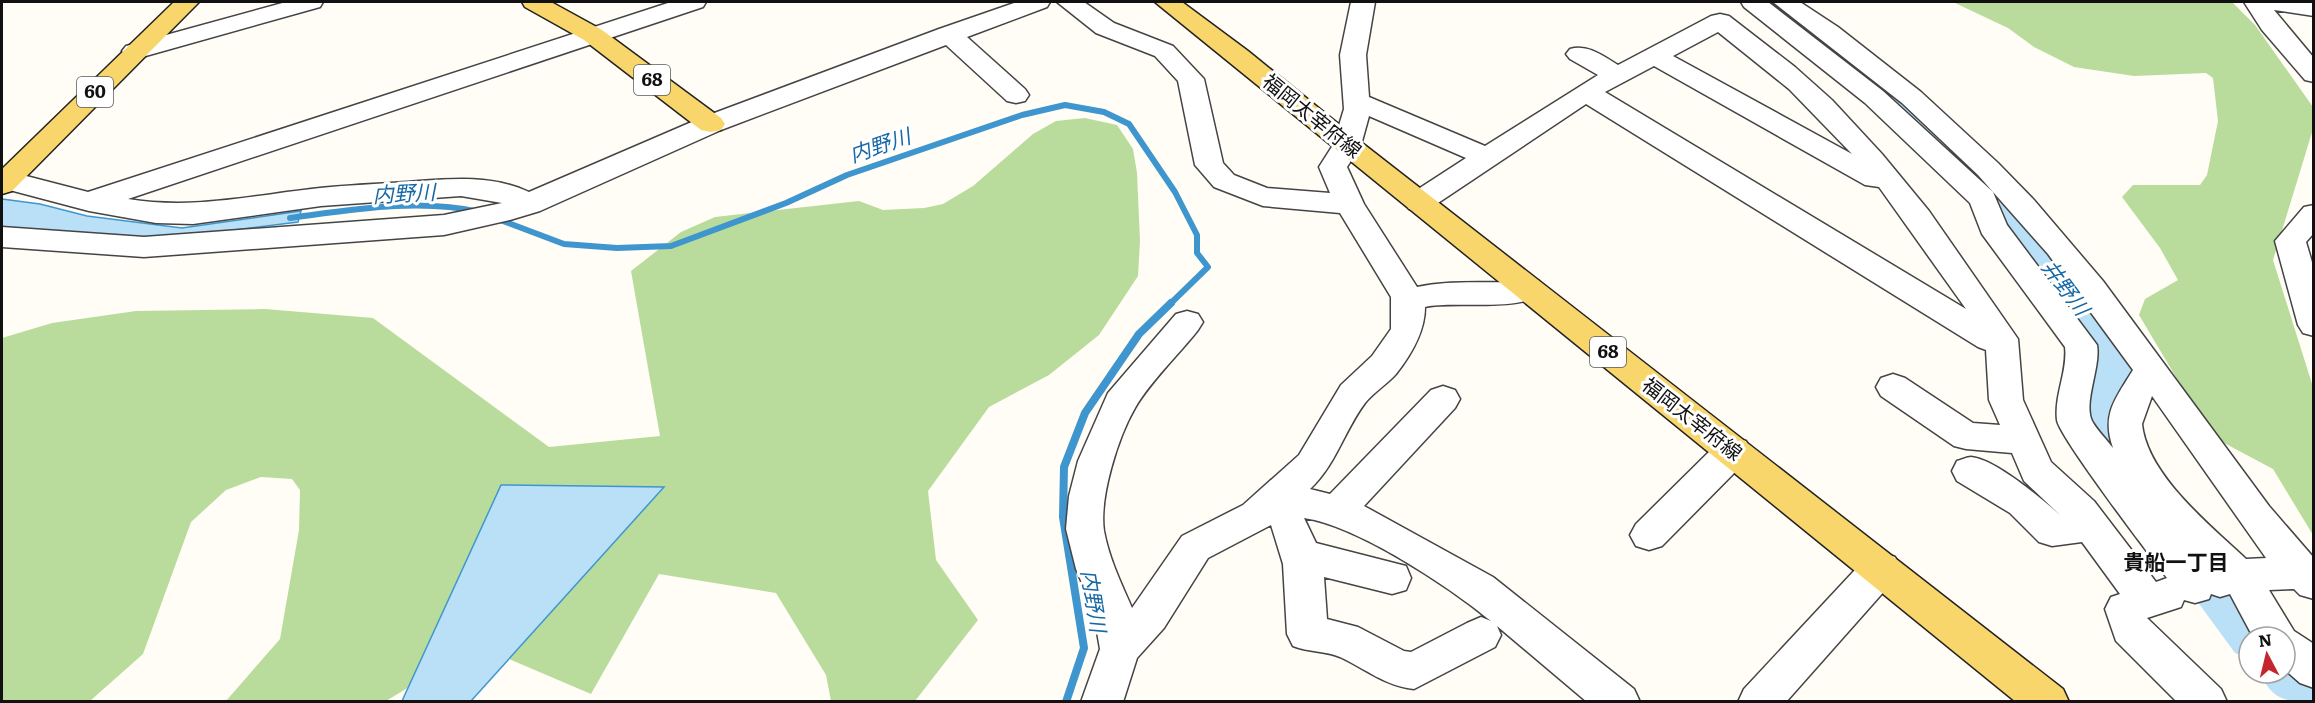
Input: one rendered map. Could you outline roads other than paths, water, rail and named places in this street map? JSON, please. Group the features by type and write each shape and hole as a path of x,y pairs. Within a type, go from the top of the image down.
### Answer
{"main road":[{"name":"60","path":"4,183 187,2"},
{"name":"68","path":"534,2 600,33"},
{"name":"68","path":"560,2 711,124"},
{"name":"福岡太宰府線","path":"1167,2 1239,56 1347,145 2048,702"}],"street":[{"path":"135,51 311,2"},
{"path":"89,202 600,33 632,10 694,2"},
{"path":"2,237 144,248 444,225 520,207 711,124 1038,2"},
{"path":"1069,2 1105,28 1164,51 1191,79 1209,165 1224,181 1263,197 1349,204"},
{"path":"1102,702 1120,649 1150,616 1195,548 1256,516 1312,465 1353,394 1384,365 1407,330 1408,300 1396,274 1349,204 1333,167 1347,145 1357,110 1353,55 1363,2"},
{"path":"1753,2 1874,97 1983,199 1993,226 2081,345 2084,358 2075,390 2074,422 2194,587"},
{"path":"1785,2 1838,37 1925,107 2016,197 2092,289 2269,536 2307,578"},
{"path":"2256,2 2271,25 2313,74"},
{"path":"2268,2 2313,9"},
{"path":"1419,202 1586,92 1720,21 1760,51 1822,105 1896,191 1962,276 2002,339 2006,400 2037,471 2081,512 2147,600"},
{"path":"948,34 1016,95"},
{"path":"1579,54 1618,75"},
{"path":"1654,56 1896,191"},
{"path":"1586,92 1990,339 2002,339"},
{"path":"1356,101 1487,157"},
{"path":"4,183 89,202 156,213 193,214 321,197 461,187 507,193 520,207"},
{"path":"2313,214 2290,241 2313,325"},
{"path":"1408,300 1442,292 1519,293 1528,289"},
{"path":"1120,649 1113,609 1095,569 1085,529 1087,496 1096,461 1120,402 1186,322"},
{"path":"2150,370 2125,415 2124,431 2134,455 2154,485 2189,529 2238,576 2268,625"},
{"path":"1893,387 1966,436 2024,441"},
{"path":"1337,510 1443,399"},
{"path":"1648,534 1733,451"},
{"path":"1970,471 2023,503 2052,531 2092,526"},
{"path":"1275,500 1299,500 1356,517 1476,588 1618,702"},
{"path":"1275,500 1292,524 1307,579 1307,634 1344,639 1398,669 1414,670 1481,635"},
{"path":"1300,555 1392,578"},
{"path":"1759,702 1881,568"},
{"path":"2206,702 2130,629 2125,609 2147,600 2238,576 2307,578"},
{"path":"2297,656 2313,670"}],"water":[{"path":"2,199 40,204 87,216 182,228 301,211 298,222 163,239 2,228"},
{"path":"501,485 664,487 471,701 402,701"}],"waterway":[{"name":"井野川","path":"1768,2 1905,104 1995,197 2110,347 2116,372 2102,417 2105,436 2146,495"},
{"name":"内野川","path":"495,218 564,244 617,248 671,246 786,203 847,175 1022,115 1065,105 1104,112 1129,124 1175,192 1197,235 1197,253 1208,267 1169,305"},
{"path":"290,218 361,209 409,206 433,206 479,212"},
{"name":"内野川","path":"1066,702 1084,648 1063,517 1064,467 1085,413 1139,334 1171,303"},
{"name":"井野川","path":"2187,550 2244,625"},
{"name":"井野川","path":"2297,679 2314,690"}],"district":[{"name":"貴船一丁目","path":"2176,563"}]}
